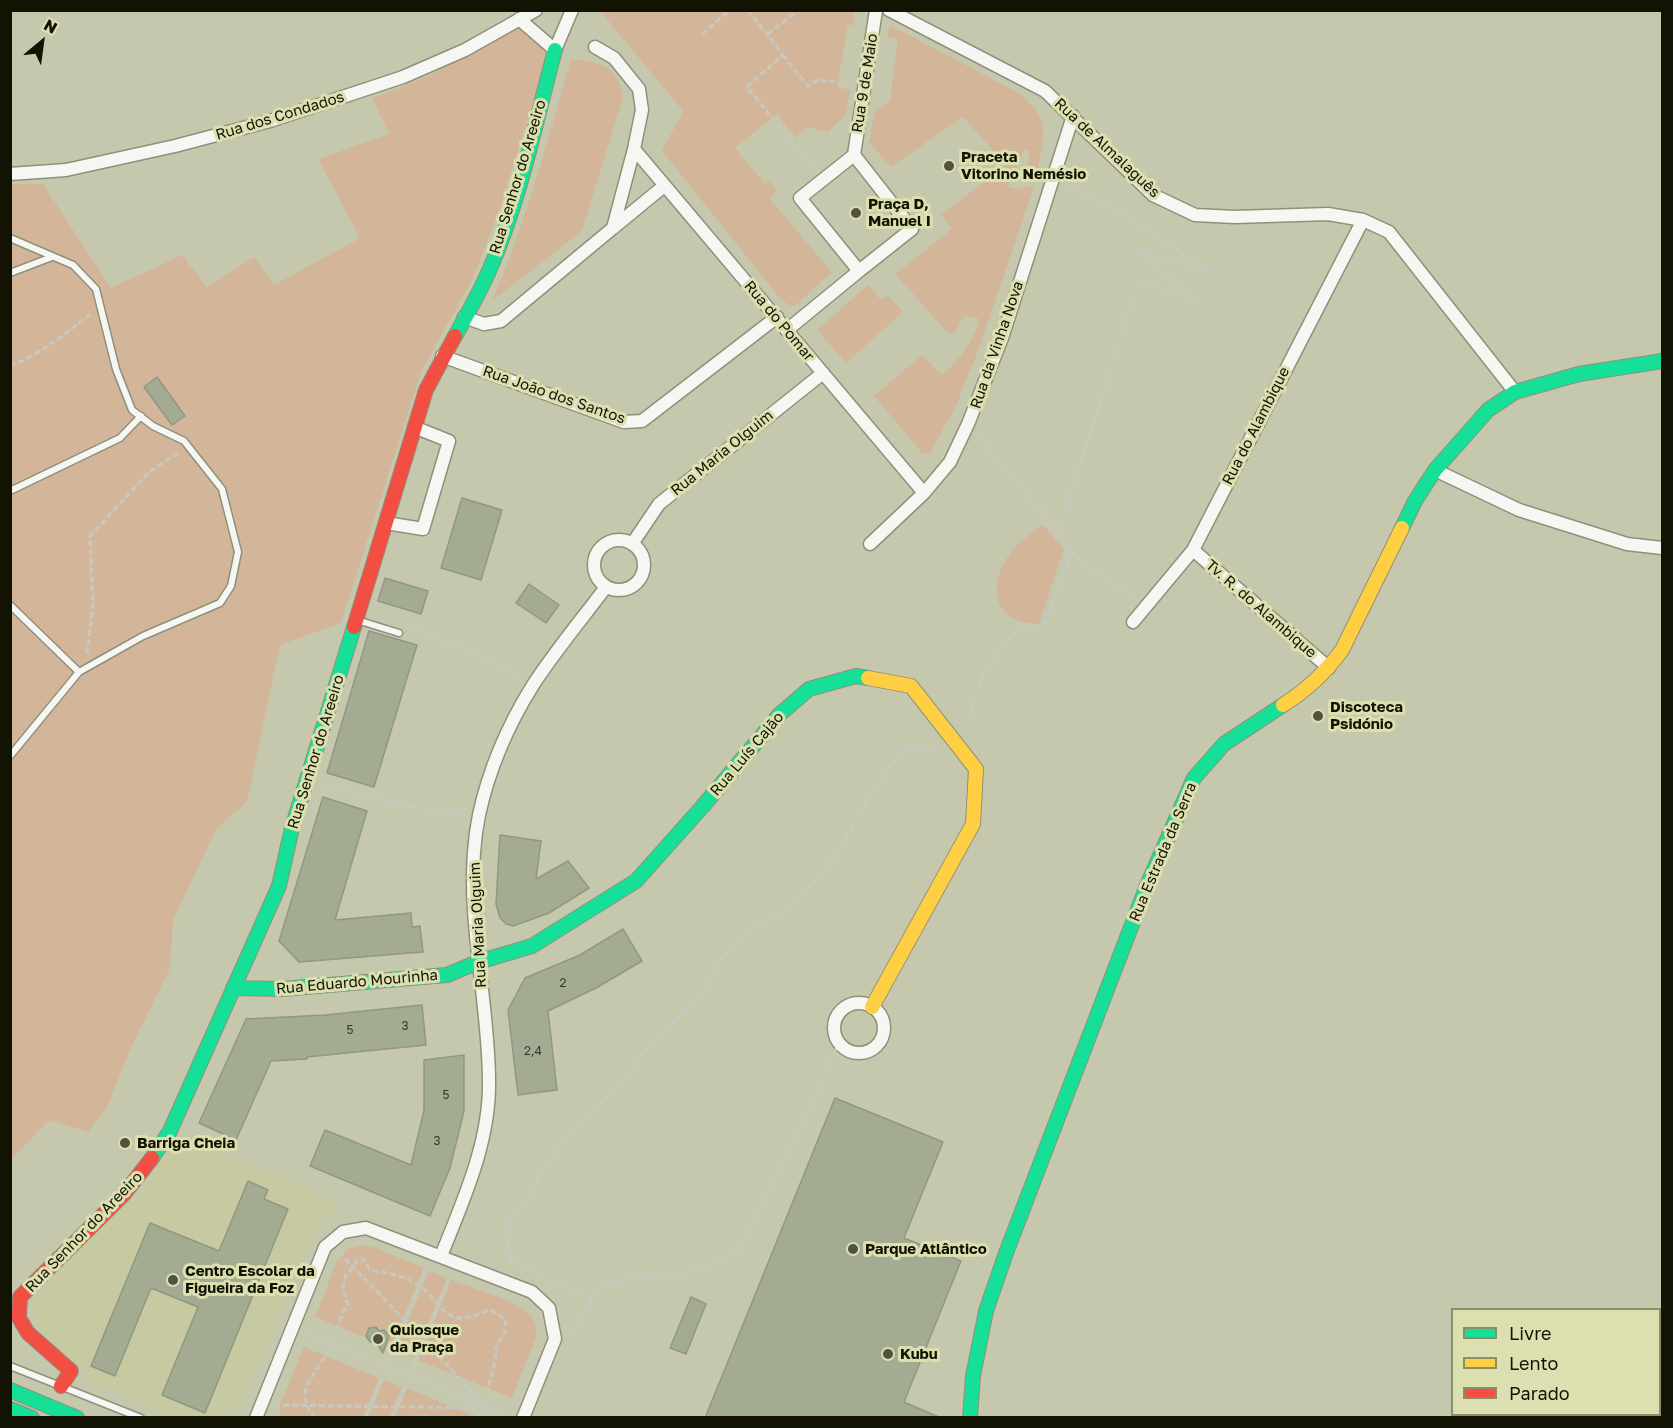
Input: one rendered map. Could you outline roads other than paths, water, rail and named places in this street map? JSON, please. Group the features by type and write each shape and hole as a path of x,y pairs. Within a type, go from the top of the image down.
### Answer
{"street":[{"name":"Rua dos Condados","path":"10,174 66,170 175,146 270,121 403,77 465,50 536,10"},
{"path":"519,19 555,50 572,10"},
{"name":"Rua 9 de Maio","path":"854,155 876,10"},
{"name":"Rua de Almalaguês","path":"889,10 1045,91 1153,195 1195,215 1235,217 1328,214 1363,220 1389,232 1515,392"},
{"path":"595,47 614,58 639,89 642,110 613,228"},
{"name":"Rua Senhor do Areeiro","path":"61,1386 71,1371 28,1333 19,1318 20,1298 124,1194 147,1166 170,1131 279,886 292,828 426,390 488,272 506,230 555,50"},
{"name":"Rua da Vinha Nova","path":"870,544 924,493 950,462 968,424 1002,338 1073,116"},
{"name":"Rua do Pomar","path":"634,149 924,493"},
{"path":"787,330 912,229 854,155 800,198 859,271"},
{"path":"464,317 484,324 501,321 664,186"},
{"name":"Rua do Alambique","path":"1133,622 1193,550 1363,220"},
{"name":"Rua João dos Santos","path":"442,356 624,422 642,421 777,317"},
{"name":"Rua Estrada da Serra","path":"970,1418 973,1376 986,1311 1006,1253 1146,888 1194,778 1224,744 1305,691 1329,668 1342,650 1415,501 1435,470 1488,410 1515,392 1579,374 1662,361"},
{"name":"Rua Maria Olguim","path":"632,544 659,504 823,373"},
{"path":"386,523 423,529 438,482 449,441 414,427"},
{"path":"1435,470 1519,510 1627,544 1662,548"},
{"path":"613,541 632,544 639,550 643,559 644,569 640,578 625,590 606,587 595,572 594,562 597,553 604,545 613,541"},
{"name":"Tv. R. do Alambique","path":"1193,550 1329,668"},
{"name":"Rua Maria Olguim","path":"436,1254 465,1195 482,1139 489,1084 487,1027 478,962 472,872 479,815 497,753 533,685 606,587"},
{"name":"Rua Luís Cajão","path":"478,962 532,946 636,881 780,714 809,689 855,676 911,687 976,769 973,824 872,1007"},
{"name":"Rua Eduardo Mourinha","path":"233,988 282,989 447,975 478,962"},
{"path":"853,1004 872,1007 879,1013 883,1022 884,1032 881,1041 866,1052 856,1053 847,1050 839,1043 835,1034 834,1024 838,1016 844,1008 853,1004"},
{"path":"256,1414 325,1246 343,1232 366,1228 532,1292 549,1308 555,1339 523,1418"},
{"path":"10,1390 77,1418"},
{"path":"10,1409 32,1418"}],"lane":[{"path":"10,238 73,265 96,289 116,369 132,410 153,426 184,441 222,489 238,552 231,586 220,603 143,636 79,672 10,756"},
{"path":"10,273 52,256"},
{"path":"10,491 120,438 141,416"},
{"path":"10,605 79,672"},
{"path":"356,620 399,633"},
{"path":"10,1366 141,1418"}],"place":[{"name":"Praceta Vitorino Nemésio","path":"949,166"},
{"name":"Praça D, Manuel I","path":"856,213"},
{"name":"Discoteca Psidónio","path":"1318,716"},
{"name":"Barriga Cheia","path":"125,1143"},
{"name":"Parque Atlântico","path":"853,1249"},
{"name":"Centro Escolar da Figueira da Foz","path":"173,1280"},
{"name":"Quiosque da Praça","path":"378,1339"},
{"name":"Kubu","path":"888,1354"}]}
